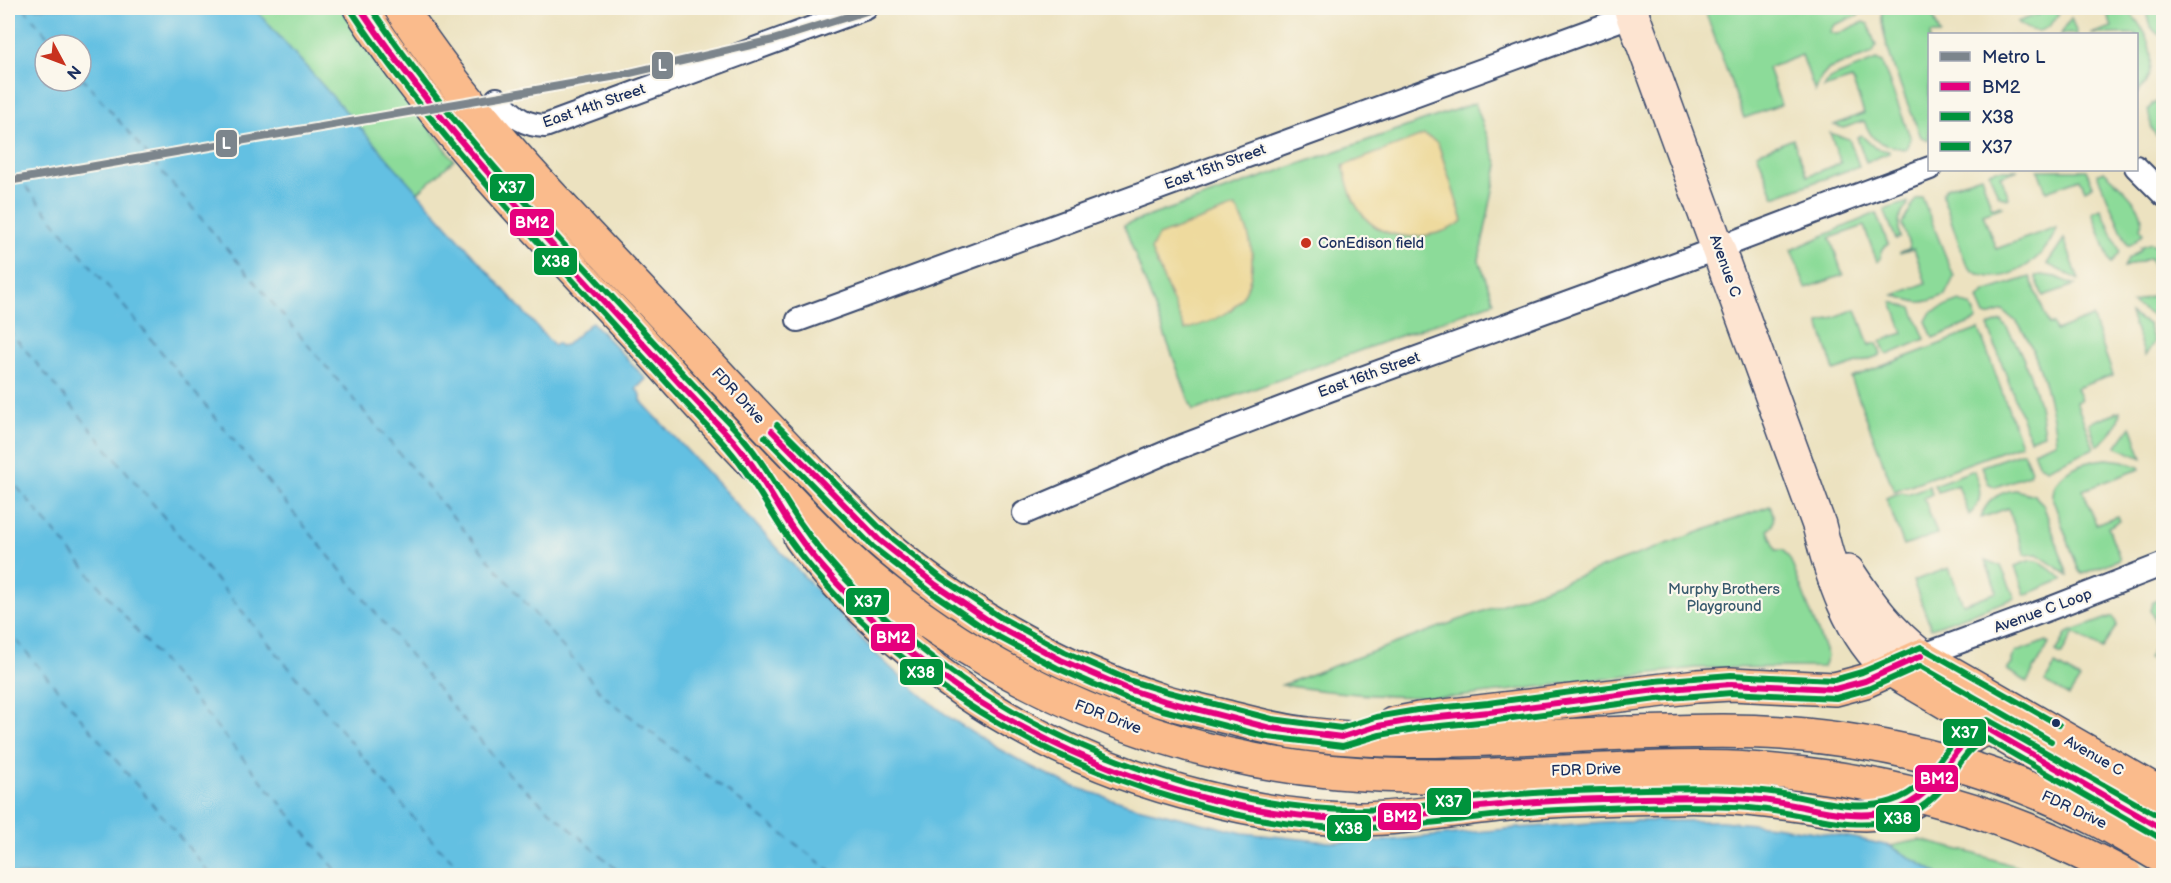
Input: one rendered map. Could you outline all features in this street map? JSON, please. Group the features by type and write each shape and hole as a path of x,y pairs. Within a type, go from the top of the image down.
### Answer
{"main road":[{"name":"FDR Drive","path":"360,8 415,87 461,145 740,449 839,551 925,620 1021,679 1077,706 1122,724 1192,746 1266,763 1340,772 1465,775 1629,769 1747,769 1813,774 1878,785 1944,801 1993,817 2058,843 2126,876"},
{"name":"FDR Drive","path":"401,8 466,99 522,163 743,401 852,514 914,568 995,625 1061,660 1165,701 1270,728 1342,737 1380,740 1453,740 1627,732 1780,732 1836,738 1916,753 1954,763 2060,802 2097,819 2163,858"},
{"name":"Avenue C","path":"1632,11 1819,525 1830,566 1847,608 1873,654 1891,670 1988,729 2163,830"},
{"path":"740,449 808,549 842,587 887,631 948,681 1012,722 1076,755 1145,782 1220,802 1294,815 1359,819 1412,816 1509,804 1693,796 1767,801 1872,814 1901,808 1927,792 1937,781 1961,744 1970,736 1988,729"},
{"name":"Avenue C","path":"1819,525 1855,582 1886,624 1921,656 2163,796"},
{"path":"1342,737 1378,726 1419,719 1656,690 1731,684 1835,689 1865,681 1921,656"}],"street":[{"name":"East 14th Street","path":"497,99 518,119 531,126 545,126 866,8"},
{"name":"East 15th Street","path":"798,320 1632,11"},
{"path":"1718,248 1928,168"},
{"path":"2138,169 2163,195"},
{"name":"East 16th Street","path":"1024,513 1172,450 1308,398 1718,248"},
{"name":"Avenue C Loop","path":"1921,656 2163,564"}],"green space":[{"path":"254,8 342,8 454,160 417,193"},
{"path":"1704,8 1862,8 1859,15 1834,25 1830,31 1837,34 1863,22 1868,24 1876,46 1873,53 1829,69 1821,78 1815,92 1802,55 1768,68 1781,105 1744,118"},
{"path":"1882,8 1945,8 1932,13 1940,33 1928,33 1928,140 1921,137 1889,53 1882,21"},
{"path":"2061,8 2053,22 2044,30 2031,30 2017,22"},
{"path":"2105,8 2125,8 2141,27 2146,37 2150,49 2150,71 2138,93 2138,33 2094,33 2112,27"},
{"path":"2147,8 2163,8 2163,37 2150,25"},
{"path":"2071,18 2077,33 2062,33"},
{"path":"1876,60 1882,63 1911,139 1907,148 1878,142 1871,135 1864,121 1843,128 1834,125 1864,113 1852,79 1824,88 1829,79"},
{"path":"2164,100 2163,146 2152,129 2148,110 2153,103"},
{"name":"ConEdison field","path":"1475,103 1498,165 1479,260 1494,302 1193,411 1124,225"},
{"path":"1830,133 1849,139 1859,166 1774,197 1757,153 1793,139 1807,176 1841,163"},
{"path":"1861,135 1875,148 1889,151 1889,153 1866,162 1857,137"},
{"path":"2015,171 2001,176 2009,198 1998,195 1989,172"},
{"path":"2038,171 2086,171 2093,186 2085,190 2080,179 2046,191"},
{"path":"2104,171 2131,197 2141,213 2140,228 2143,234 2128,246 2097,174"},
{"path":"1981,176 1992,208 2001,205 2003,207 1983,214 1996,249 2056,227 2043,252 2018,271 2004,276 1990,277 1977,273 1966,264 1942,194 1946,188"},
{"path":"1922,197 1954,277 1945,295 1920,302 1894,295 1926,283 1914,249 1899,253 1910,248 1902,224 1916,199"},
{"path":"1908,202 1900,220 1900,238 1896,239 1884,210"},
{"path":"2101,208 2120,252 2111,264 2092,212"},
{"path":"1876,213 1888,244 1883,249 1879,261 1877,262 1864,226 1830,238 1843,275 1806,288 1791,250"},
{"path":"2064,239 2079,280 2047,264"},
{"path":"2151,243 2163,250 2164,311 2151,315 2132,303 2163,292 2150,258 2124,267 2128,259 2141,249 2140,247"},
{"path":"2035,276 2056,277 2075,285 2043,296"},
{"path":"2030,277 2049,325 2053,324 2056,331 2092,317 2113,375 2076,388 2081,400 2076,402 2094,448 2047,469 2039,465 2033,451 2056,442 2055,429 2044,382 2033,351 2027,337 2016,322 2003,311 1985,315 1978,299 1984,292"},
{"path":"1960,301 1971,306 1977,320 1933,338 1926,321 1931,312"},
{"path":"1892,302 1912,308 1925,339 1888,355 1881,341 1903,333"},
{"path":"1856,309 1869,345 1877,343 1881,355 1834,371 1819,323"},
{"path":"2130,314 2148,324 2154,342 2145,356"},
{"path":"2002,321 2018,346 2039,404 2044,434 2030,439 1988,326"},
{"path":"1979,329 2021,444 1894,491 1851,378"},
{"path":"2120,411 2113,431 2097,446 2089,423"},
{"path":"2131,426 2142,458 2116,447"},
{"path":"2023,452 2031,470 2029,475 1995,487 1988,483 1982,466"},
{"path":"2107,459 2123,461 2140,469 2083,490 2096,524 2118,516 2120,521 2108,527 2120,559 2082,574 2053,500 2054,490 2057,482 2070,469 2088,462"},
{"path":"1974,470 1980,494 1974,510 1969,515 1958,485 1938,492 1934,485"},
{"path":"1929,486 1932,494 1924,498 1937,534 1904,546 1886,498"},
{"path":"2015,490 2034,495 2043,504 2068,575 2037,554 2025,555 2008,508 1981,518 1989,502 2003,493"},
{"name":"Murphy Brothers Playground","path":"1770,506 1774,519 1768,530 1776,550 1783,550 1790,559 1827,656 1823,667 1695,668 1456,697 1368,695 1282,685"},
{"path":"1985,560 2001,566 2015,598 1931,628 1913,581 1949,568 1963,604 1997,592"},
{"path":"2031,560 2038,561 2064,579 2025,595 2015,566"},
{"path":"2163,598 2163,624 2157,626 2150,610 2153,602"},
{"path":"2113,616 2117,625 2102,649 2074,633 2061,655 2056,652 2067,633"},
{"path":"2163,635 2163,664 2148,658 2156,641"},
{"path":"2047,641 2049,644 2027,682 2007,670 2016,652"},
{"path":"2055,665 2080,679 2069,696 2045,682"},
{"path":"1920,840 2044,875 1940,875 1890,846"}],"sand":[{"path":"1424,135 1438,143 1463,221 1451,228 1422,236 1408,237 1380,229 1369,221 1353,200 1343,166"},
{"path":"1235,207 1248,233 1251,247 1251,276 1246,290 1239,302 1228,312 1185,330 1151,250 1158,236"}],"water":[{"path":"8,8 254,8 554,346 557,343 560,346 566,345 592,322 646,379 636,389 641,395 641,401 875,653 950,718 995,747 1069,785 1133,806 1243,833 1329,842 1372,842 1620,821 1722,821 1773,826 1849,837 1890,846 1940,875 8,875"}],"ferry route":[{"path":"24,8 45,33"},
{"path":"93,90 604,696 837,876"},
{"path":"8,165 507,773 624,876"},
{"path":"8,329 436,845 469,876"},
{"path":"8,476 341,876"},
{"path":"8,630 212,876"}],"metro line":[{"name":"L","path":"8,181 617,76 773,40 876,8"}],"transit line":[{"name":"BM2","path":"360,8 407,74 483,167 736,444 753,466 797,535 846,593 895,639 937,673 981,703 1076,754 1178,791 1262,810 1327,818 1393,817 1546,801 1681,797 1761,800 1842,813 1875,814 1909,804 1933,783 1961,747 1988,729 2164,830"},
{"name":"X37","path":"371,8 439,101 489,160 566,247 745,440 805,530 845,579 898,629 934,659 973,686 1013,711 1098,753 1188,784 1250,799 1313,808 1371,810 1529,793 1684,788 1763,791 1844,805 1860,805 1892,801 1908,794 1921,784 1959,737 1971,727 1988,720 2164,819"},
{"name":"X38","path":"353,13 400,79 476,172 730,451 791,541 834,594 879,637 959,699 1001,725 1046,748 1092,769 1187,802 1246,817 1306,826 1373,828 1531,812 1677,806 1749,808 1862,824 1899,818 1919,808 1942,788 1969,752 1987,739 2160,838"},
{"name":"X37","path":"777,425 885,533 941,578 1000,617 1065,652 1131,681 1272,719 1341,728 1376,717 1417,710 1655,681 1731,675 1834,680 1862,672 1921,647 2059,725"},
{"name":"BM2","path":"772,431 879,540 936,585 995,625 1061,660 1128,689 1270,728 1342,737 1378,726 1419,719 1656,690 1731,684 1835,689 1865,681 1921,656"},
{"name":"X38","path":"765,437 873,547 931,592 991,633 1057,668 1125,698 1268,737 1343,746 1380,735 1420,728 1657,699 1731,693 1836,698 1868,689 1920,666 2051,741"}],"place":[{"name":"ConEdison field","path":"1306,243"}]}
